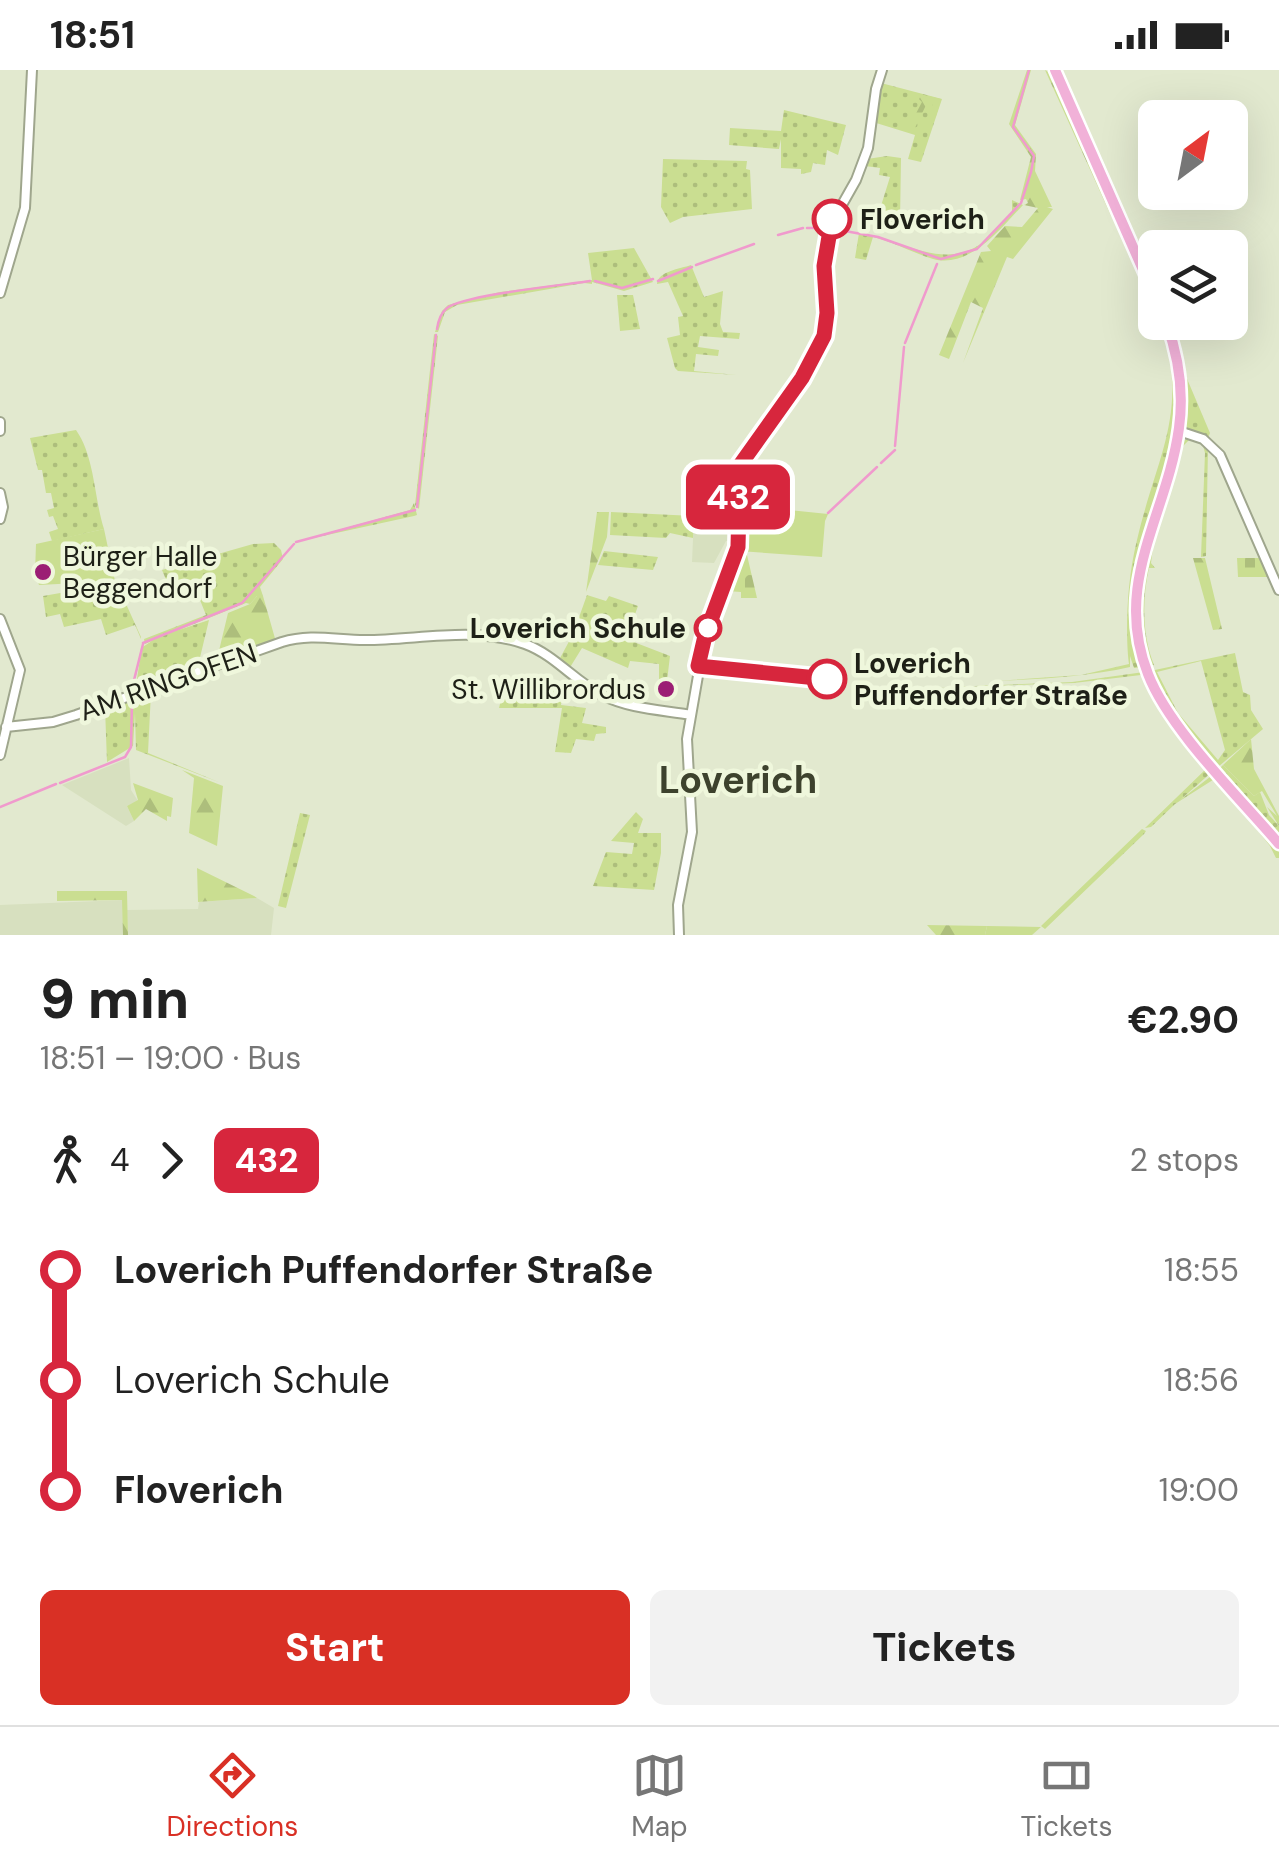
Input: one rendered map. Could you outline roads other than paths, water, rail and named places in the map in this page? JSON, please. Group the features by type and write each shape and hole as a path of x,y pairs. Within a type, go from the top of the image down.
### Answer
{"main road":[{"path":"1055,70 1138,258"},
{"path":"1171,340 1179,365 1184,433 1175,448 1136,583 1141,656 1171,716 1279,844"}],"street":[{"path":"0,294 26,208 32,70"},
{"path":"679,935 677,911 692,832 687,754 691,715 705,636 738,547 738,483 744,456 800,380 824,336 824,266 830,226 865,157 882,70"},
{"path":"0,422 0,431"},
{"path":"1184,433 1212,446 1222,459 1277,586"},
{"path":"0,493 0,519"},
{"path":"0,619 20,670 0,755"},
{"name":"AM RINGOFEN","path":"6,727 76,715 292,639 328,637 368,640 459,636 514,641 542,652 612,700 691,715"}],"waterway":[{"path":"834,229 878,237 941,259 977,249 1021,203 1031,172 1034,156 1013,127 1029,70"},
{"path":"778,235 803,228"},
{"path":"807,228 825,228"},
{"path":"696,265 754,244"},
{"path":"905,343 937,264"},
{"path":"658,281 692,267"},
{"path":"595,281 622,288 653,279"},
{"path":"437,329 443,312 457,303 590,281"},
{"path":"417,507 436,335"},
{"path":"895,446 904,347"},
{"path":"881,463 895,450"},
{"path":"828,513 877,467"},
{"path":"296,542 415,510"},
{"path":"143,643 242,603 294,544"},
{"path":"131,692 143,644"},
{"path":"60,783 125,757 131,747 132,700"},
{"path":"0,807 56,784"}],"place":[{"name":"Floverich","path":"832,219"},
{"name":"Bürger Halle Beggendorf","path":"43,572"},
{"name":"Loverich Schule","path":"708,628"},
{"name":"Loverich Puffendorfer Straße","path":"827,679"},
{"name":"St. Willibrordus","path":"666,689"}],"district":[{"name":"Loverich","path":"738,780"}]}
